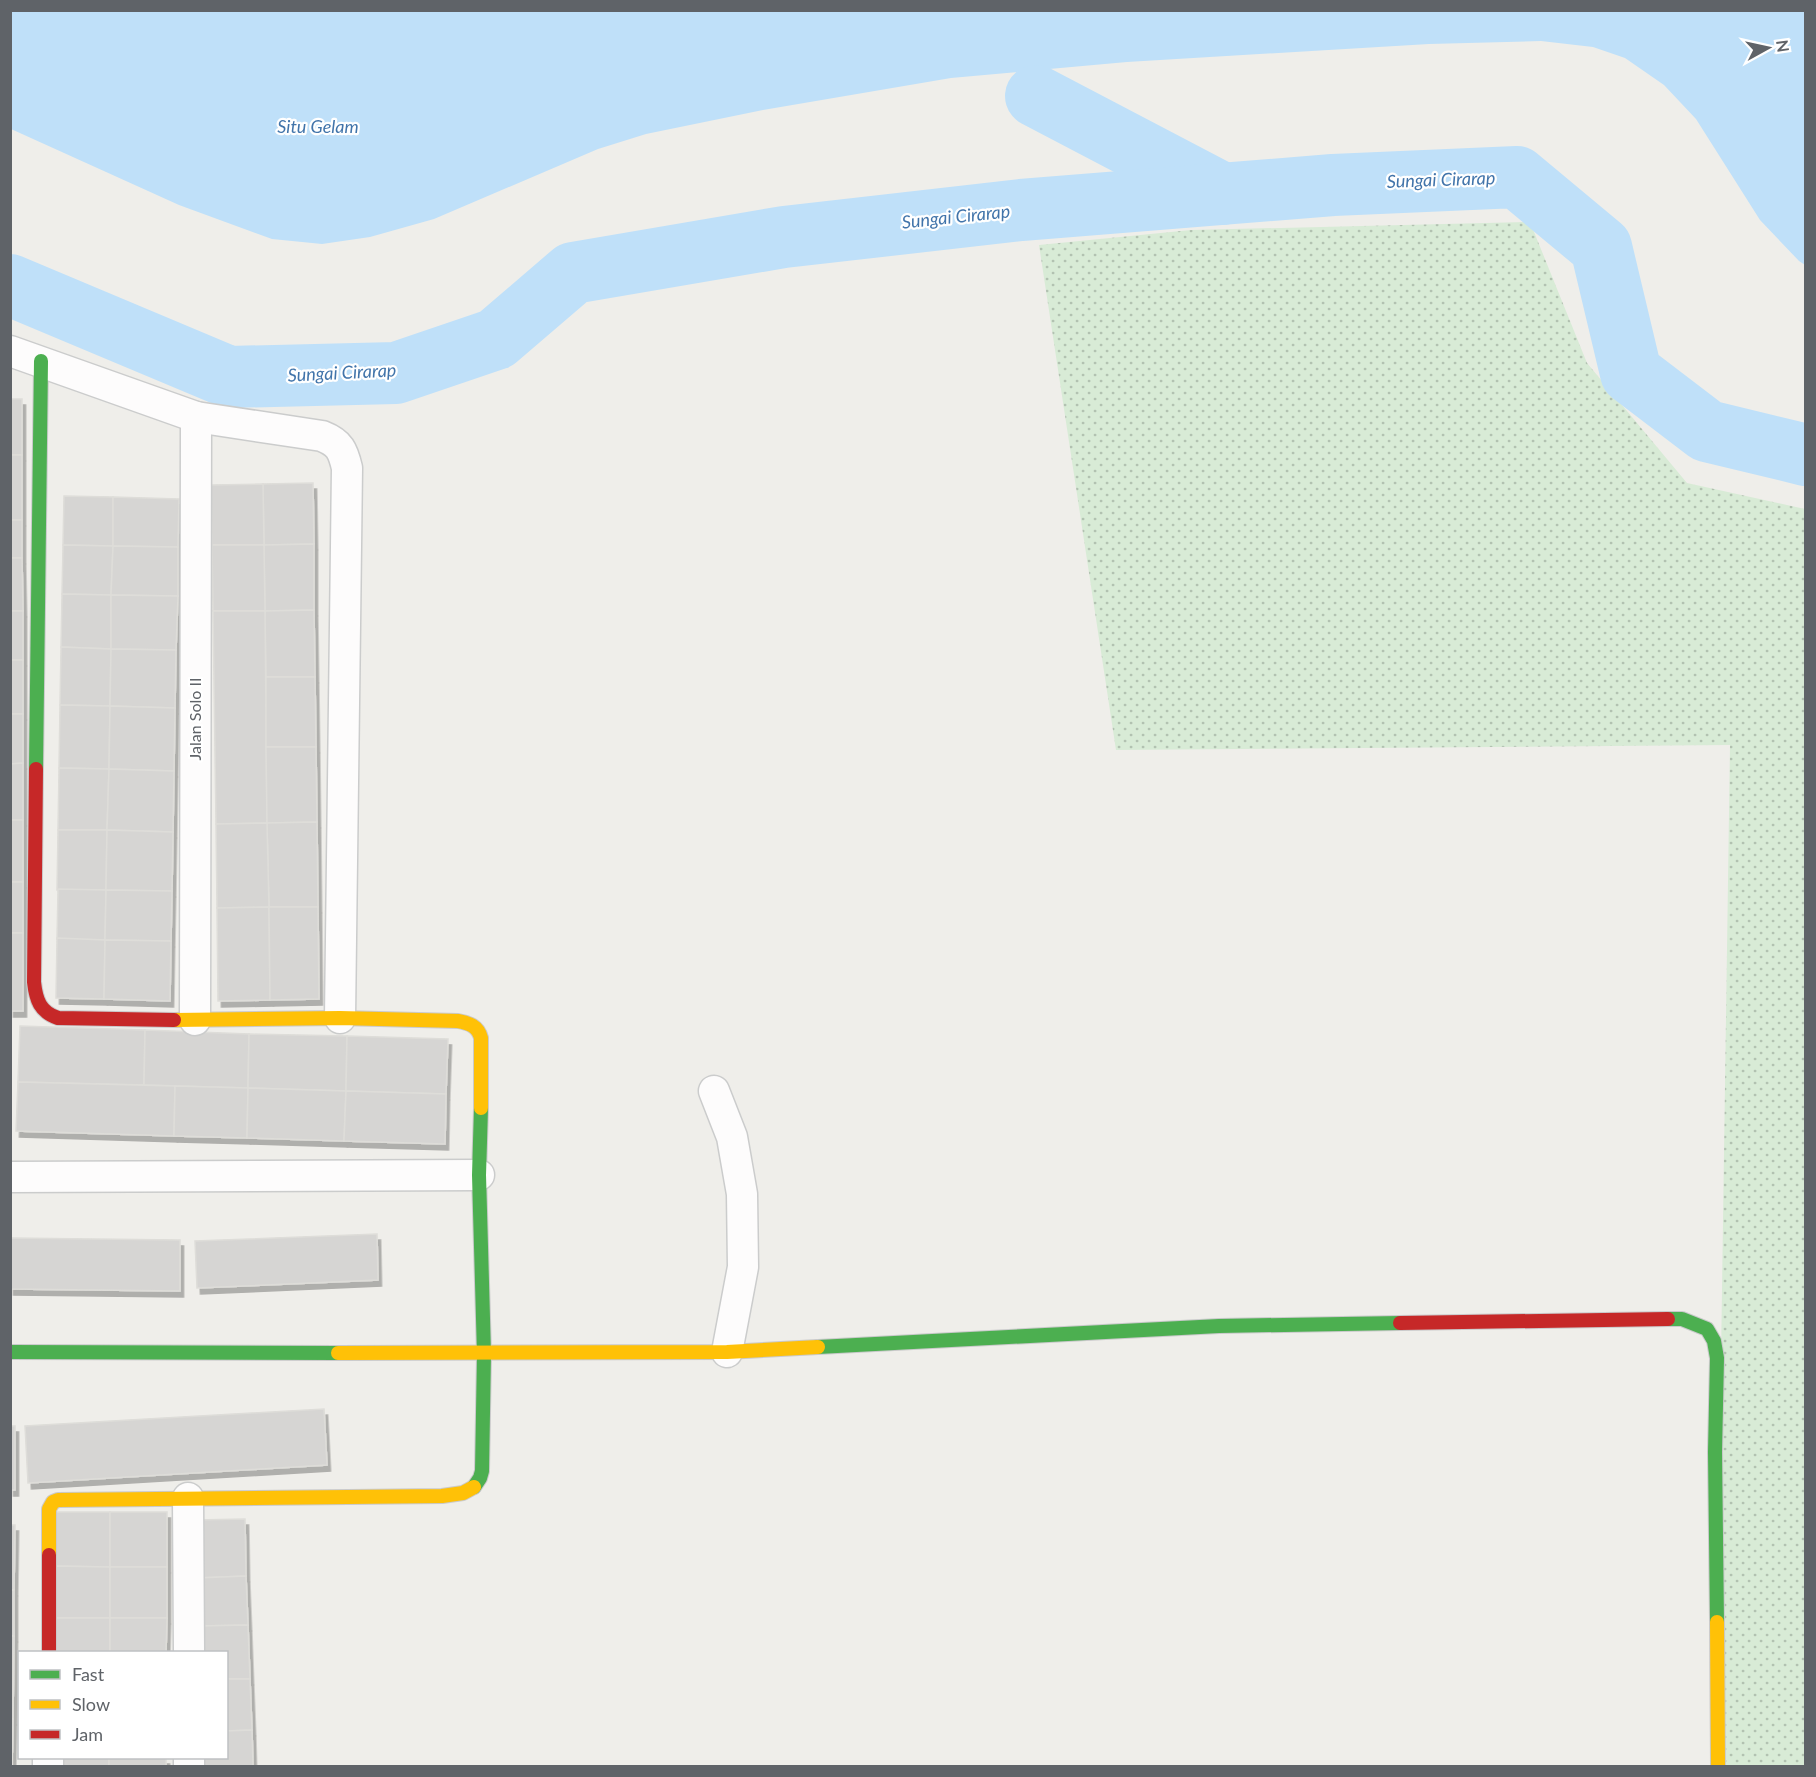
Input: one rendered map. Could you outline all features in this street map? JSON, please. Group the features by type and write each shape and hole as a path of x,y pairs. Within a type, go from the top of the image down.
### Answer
{"street":[{"path":"10,351 196,417 322,436 333,440 340,448 347,468 340,1018"},
{"path":"41,361 34,981 38,1005 44,1012 58,1018 195,1020 340,1018 458,1021 474,1025 479,1030 482,1043 480,1175 484,1354 482,1471 475,1487 466,1492 442,1496 58,1500 50,1506 49,1651"},
{"name":"Jalan Solo II","path":"195,1020 196,417"},
{"path":"714,1091 732,1137 742,1194 743,1267 727,1352"},
{"path":"10,1177 480,1175"},
{"path":"10,1352 484,1354 727,1352 1219,1326 1682,1319 1707,1329 1714,1341 1717,1358 1715,1464 1718,1767"},
{"path":"188,1498 189,1651"}],"green space":[{"path":"1530,222 1587,363 1687,483 1805,509 1805,1766 1715,1766 1730,745 1116,750 1039,245 1191,230"}],"water":[{"name":"Situ Gelam","path":"11,10 1805,11 1805,265 1760,220 1696,119 1664,85 1625,58 1593,47 1541,41 1429,44 1127,62 951,78 763,110 646,134 598,149 434,219 370,237 322,244 272,239 179,205 11,129"}],"building":[{"path":"10,399 22,399 22,455 10,455"},
{"path":"10,455 22,455 22,520 10,520"},
{"path":"313,483 314,544 264,545 263,484"},
{"path":"263,484 264,545 212,545 211,485"},
{"path":"64,496 113,497 113,546 63,545"},
{"path":"113,497 179,499 178,547 113,546"},
{"path":"10,520 22,520 22,558 10,558"},
{"path":"314,544 314,610 265,611 264,545"},
{"path":"63,545 113,546 111,595 62,594"},
{"path":"212,545 264,545 265,611 213,611"},
{"path":"113,546 178,547 178,596 111,595"},
{"path":"10,558 22,558 23,611 10,611"},
{"path":"62,594 111,595 111,649 61,647"},
{"path":"111,595 178,596 176,650 111,649"},
{"path":"314,610 315,677 266,677 265,611"},
{"path":"10,611 23,611 23,660 10,660"},
{"path":"213,611 265,611 267,823 216,824"},
{"path":"61,647 111,649 110,706 60,705"},
{"path":"111,649 176,650 175,708 110,706"},
{"path":"10,660 23,660 23,714 10,714"},
{"path":"266,677 315,677 316,747 266,747"},
{"path":"60,705 110,706 109,769 59,768"},
{"path":"110,706 175,708 174,771 109,769"},
{"path":"10,714 23,714 23,763 10,764"},
{"path":"266,747 316,747 317,822 267,823"},
{"path":"23,763 23,820 10,820 10,764"},
{"path":"59,768 109,769 107,830 58,830"},
{"path":"109,769 174,771 173,832 107,830"},
{"path":"10,820 23,820 23,882 10,882"},
{"path":"317,822 318,907 269,907 267,823"},
{"path":"267,823 269,907 217,908 216,824"},
{"path":"58,830 107,830 106,890 57,890"},
{"path":"107,830 173,832 172,891 106,890"},
{"path":"10,882 23,882 23,933 10,933"},
{"path":"58,889 106,890 105,940 57,939"},
{"path":"106,890 172,891 171,941 105,940"},
{"path":"269,907 270,1000 218,1001 217,908"},
{"path":"269,907 318,907 319,999 270,1000"},
{"path":"10,933 23,933 23,1011 10,1011"},
{"path":"57,938 105,940 104,999 56,998"},
{"path":"105,940 171,941 170,1001 104,999"},
{"path":"20,1026 145,1030 144,1085 18,1082"},
{"path":"145,1030 249,1034 248,1088 144,1085"},
{"path":"249,1034 347,1036 346,1091 248,1088"},
{"path":"347,1036 448,1039 446,1094 346,1091"},
{"path":"18,1082 175,1086 174,1136 16,1131"},
{"path":"175,1086 248,1088 247,1138 174,1136"},
{"path":"248,1088 346,1091 344,1141 247,1138"},
{"path":"346,1091 446,1094 445,1144 344,1141"},
{"path":"377,1234 378,1280 197,1288 195,1241"},
{"path":"10,1238 180,1240 180,1291 10,1289"},
{"path":"324,1409 327,1465 28,1483 25,1426"},
{"path":"10,1426 15,1426 15,1490 10,1490"},
{"path":"53,1512 110,1512 110,1567 53,1566"},
{"path":"110,1512 167,1512 167,1567 110,1567"},
{"path":"245,1519 246,1576 197,1578 194,1520"},
{"path":"10,1525 15,1525 14,1590 10,1590"},
{"path":"53,1566 110,1567 110,1618 53,1618"},
{"path":"110,1567 167,1567 167,1618 110,1618"},
{"path":"246,1576 248,1625 198,1626 197,1578"},
{"path":"10,1590 14,1590 14,1636 10,1636"},
{"path":"53,1618 110,1618 110,1651 53,1651"},
{"path":"110,1618 167,1618 166,1651 110,1651"},
{"path":"248,1625 250,1679 228,1679 228,1651 199,1651 198,1626"},
{"path":"10,1636 14,1636 13,1719 10,1719"},
{"path":"228,1679 250,1679 252,1730 228,1731"},
{"path":"10,1719 13,1719 12,1766 10,1766"},
{"path":"252,1730 253,1766 203,1766 203,1759 228,1759 228,1731"},
{"path":"53,1759 109,1759 109,1766 53,1766"},
{"path":"109,1759 166,1759 166,1766 109,1766"}],"waterway":[{"path":"1036,96 1223,194"},
{"name":"Sungai Cirarap","path":"10,285 229,377 396,373 496,339 573,273 784,237 1021,210 1333,185 1517,177 1601,247 1631,373 1707,431 1806,455"}],"traffic: fast":[{"path":"36,769 41,361"},
{"path":"474,1487 482,1471 484,1354 479,1175 481,1108"},
{"path":"1668,1319 1682,1319 1707,1329 1714,1341 1717,1358 1715,1452 1717,1622"},
{"path":"818,1347 1219,1326 1400,1323"},
{"path":"10,1352 338,1353"}],"traffic: slow":[{"path":"174,1020 340,1018 466,1023 475,1028 481,1038 481,1108"},
{"path":"338,1353 727,1352 818,1347"},
{"path":"49,1555 49,1509 53,1502 58,1500 442,1496 463,1493 474,1487"},
{"path":"1717,1622 1718,1766"}],"traffic: jam":[{"path":"36,769 34,982 40,1004 43,1009 58,1018 174,1020"},
{"path":"1400,1323 1668,1319"},
{"path":"49,1555 49,1651"}]}
